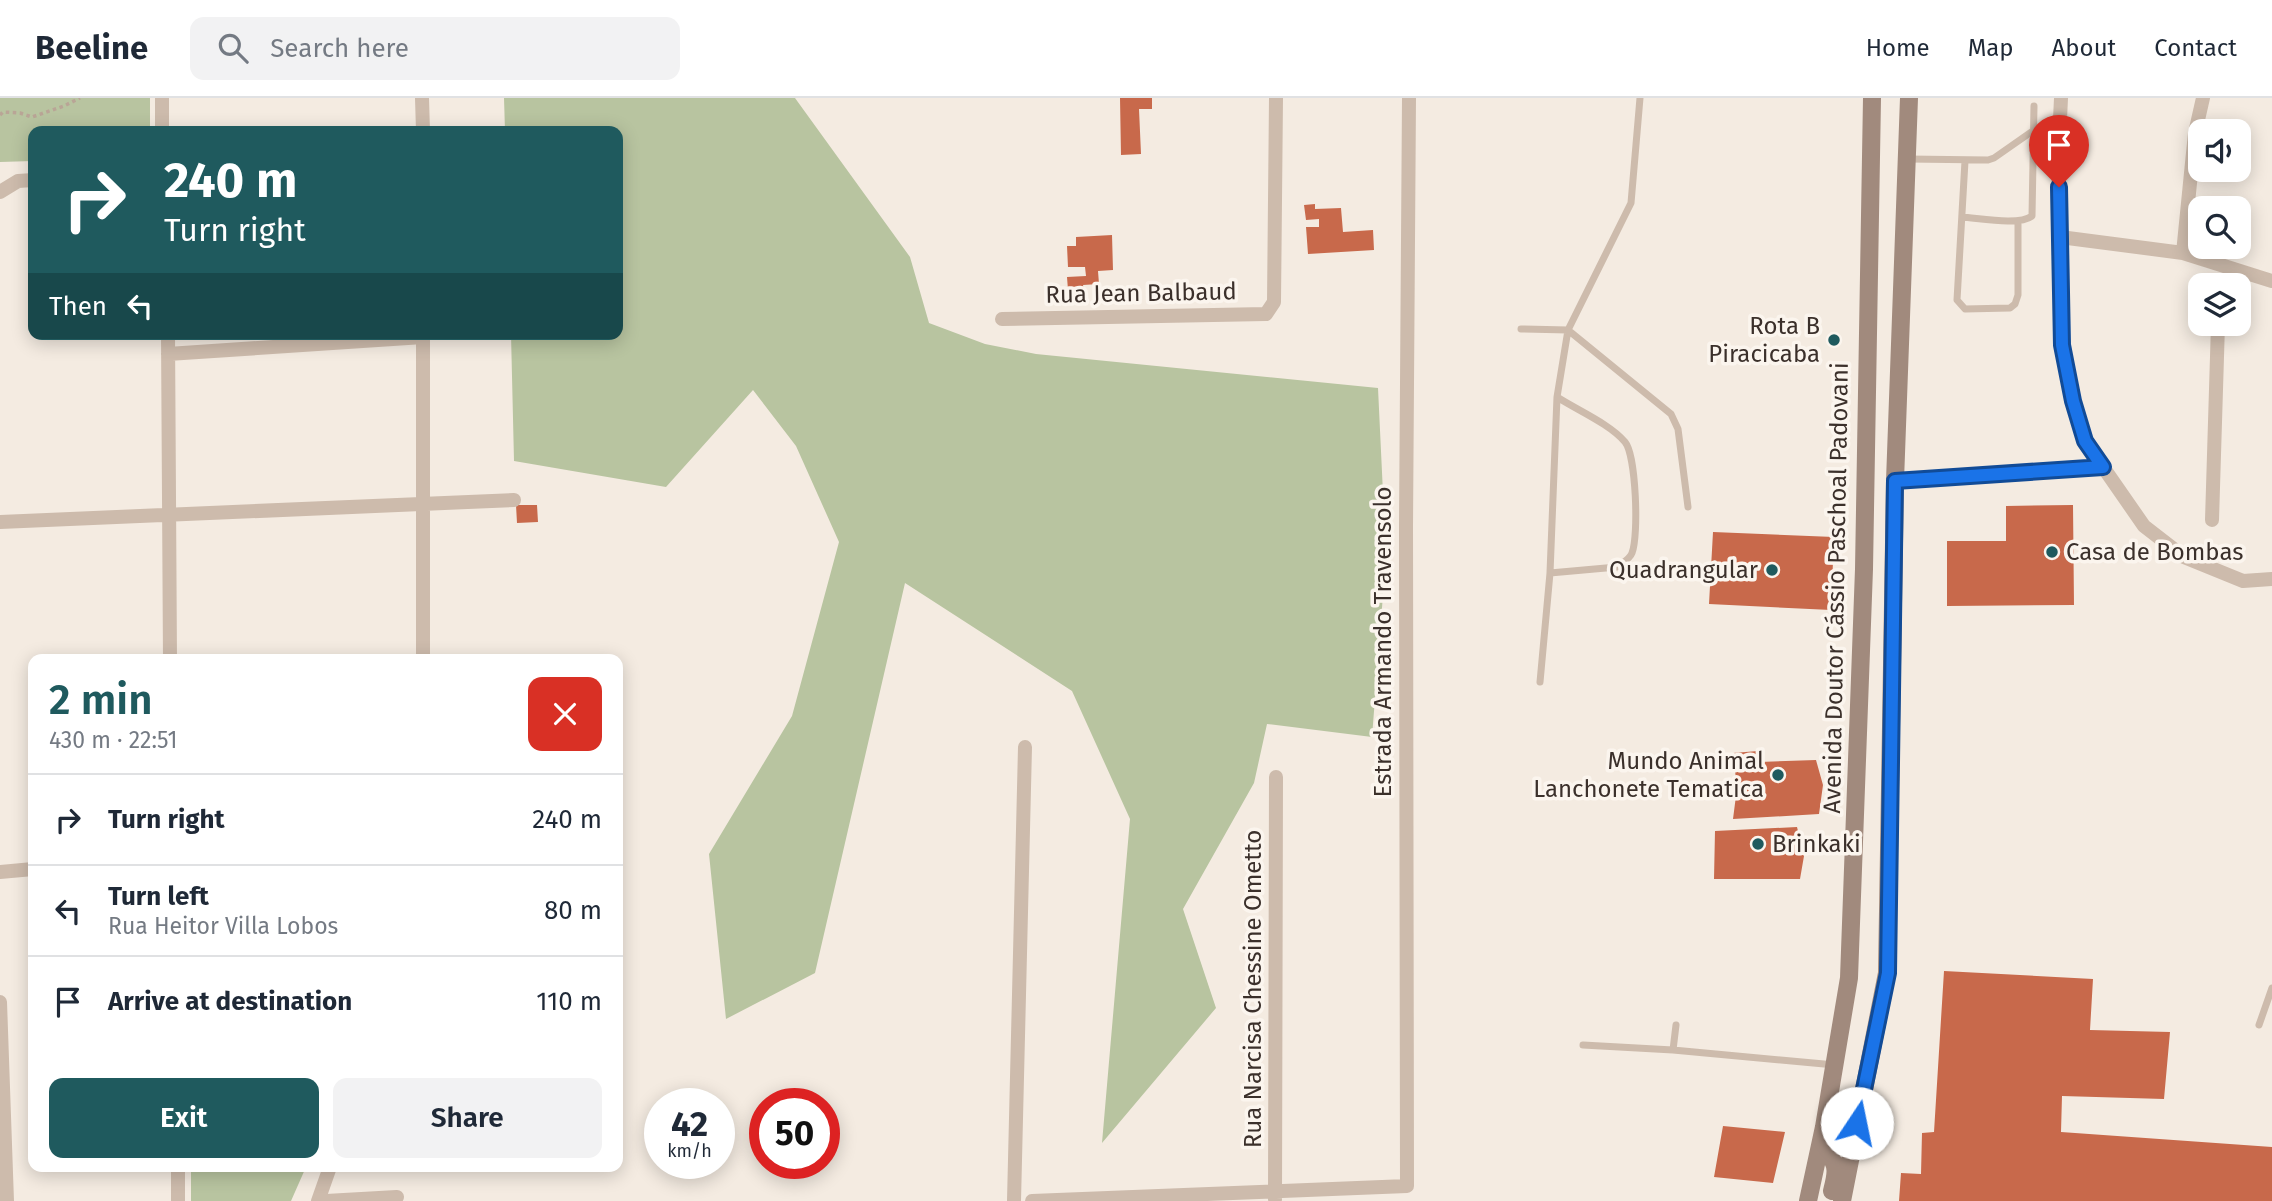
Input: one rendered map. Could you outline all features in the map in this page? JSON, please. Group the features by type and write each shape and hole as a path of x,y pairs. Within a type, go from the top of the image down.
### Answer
{"main road":[{"name":"Avenida Doutor Cássio Paschoal Padovani","path":"1808,1201 1819,1153 1849,978 1864,569 1872,98"},
{"path":"1842,1201 1888,973 1895,481 1909,98"},
{"path":"1866,403 1872,419 1877,477 1884,482 1895,481"},
{"path":"1819,1153 1827,1153 1834,1160 1837,1170 1830,1201"}],"street":[{"path":"162,98 162,126"},
{"path":"422,98 423,126"},
{"name":"Rua Jean Balbaud","path":"1002,318 1266,314 1274,302 1276,98"},
{"name":"Estrada Armando Travensolo","path":"1275,1196 1407,1186 1406,526 1409,98"},
{"path":"2062,98 2058,162 2062,345 2073,401 2085,441 2144,526 2184,557 2243,581 2272,579"},
{"path":"2183,253 2195,133 2203,98"},
{"path":"0,192 18,181 28,180"},
{"path":"2060,237 2183,253 2272,281"},
{"path":"2230,273 2232,269"},
{"path":"2212,520 2218,336"},
{"path":"167,340 170,654"},
{"path":"168,354 356,340"},
{"path":"423,340 423,654"},
{"path":"1895,481 2103,467"},
{"path":"0,522 514,500"},
{"path":"1014,1201 1025,747"},
{"name":"Rua Narcisa Chessine Ometto","path":"1275,1196 1276,776"},
{"path":"0,872 28,869"},
{"path":"0,1002 7,1201"},
{"path":"178,1172 178,1201"},
{"path":"318,1201 328,1172"},
{"path":"1032,1201 1275,1196"},
{"path":"326,1201 397,1197"}],"lane":[{"path":"1540,682 1550,573 1557,397 1568,330 1631,203 1640,98"},
{"path":"1962,217 2018,221 2032,216 2035,106"},
{"path":"1908,159 1965,161 1994,158 2034,130"},
{"path":"1965,161 1958,300 1965,309 2010,308 2015,304 2018,295 2018,221"},
{"path":"1521,329 1568,330 1671,414 1678,429 1688,507"},
{"path":"1550,573 1617,567 1625,562 1632,553 1637,512 1629,448 1613,431 1557,397"},
{"path":"2259,1025 2272,988"},
{"path":"1673,1050 1676,1025"},
{"path":"1583,1045 1673,1050 1835,1065"}],"path":[{"path":"0,115 3,112 20,113 32,117 80,98"}],"green space":[{"path":"0,98 150,98 150,126 28,126 28,161 0,162"},
{"path":"504,98 795,98 910,257 929,323 985,344 1036,354 1378,388 1386,556 1372,737 1267,724 1254,783 1183,909 1216,1008 1102,1143 1130,819 1072,691 905,583 815,973 726,1019 709,854 792,716 839,542 796,446 753,390 666,487 514,461 511,340 623,340 623,126 505,126"},
{"path":"191,1172 304,1172 291,1201 191,1201"}],"building":[{"path":"1120,98 1152,98 1152,109 1139,109 1141,154 1121,155"},
{"path":"1315,204 1315,209 1341,208 1343,232 1373,230 1374,250 1308,254 1306,227 1319,227 1319,219 1306,220 1304,205"},
{"path":"1112,235 1113,270 1098,271 1099,284 1068,290 1067,277 1086,276 1085,267 1068,267 1067,246 1076,246 1076,237"},
{"path":"516,505 537,505 538,522 517,523"},
{"path":"2073,505 2074,605 1947,606 1947,541 2006,541 2006,506"},
{"name":"Quadrangular","path":"1713,532 1834,537 1831,610 1709,604"},
{"name":"Mundo Animal Lanchonete Tematica","path":"1758,751 1759,762 1816,760 1823,785 1819,814 1733,819 1737,788 1733,753"},
{"name":"Brinkaki","path":"1797,827 1804,856 1800,879 1714,879 1715,831"},
{"path":"1944,971 2093,979 2090,1030 2170,1032 2164,1099 2062,1096 2061,1132 2272,1147 2272,1201 1899,1201 1901,1173 1921,1174 1922,1133 1934,1132"},
{"path":"1723,1126 1785,1132 1773,1183 1714,1177"}],"place":[{"name":"Rota B Piracicaba","path":"1834,340"},
{"name":"Casa de Bombas","path":"2052,552"},
{"name":"Quadrangular","path":"1772,570"},
{"name":"Mundo Animal Lanchonete Tematica","path":"1778,775"},
{"name":"Brinkaki","path":"1758,844"}],"route":[{"path":"1857,1123 1888,973 1895,481 2103,467 2085,441 2073,401 2062,345 2059,187"}]}
